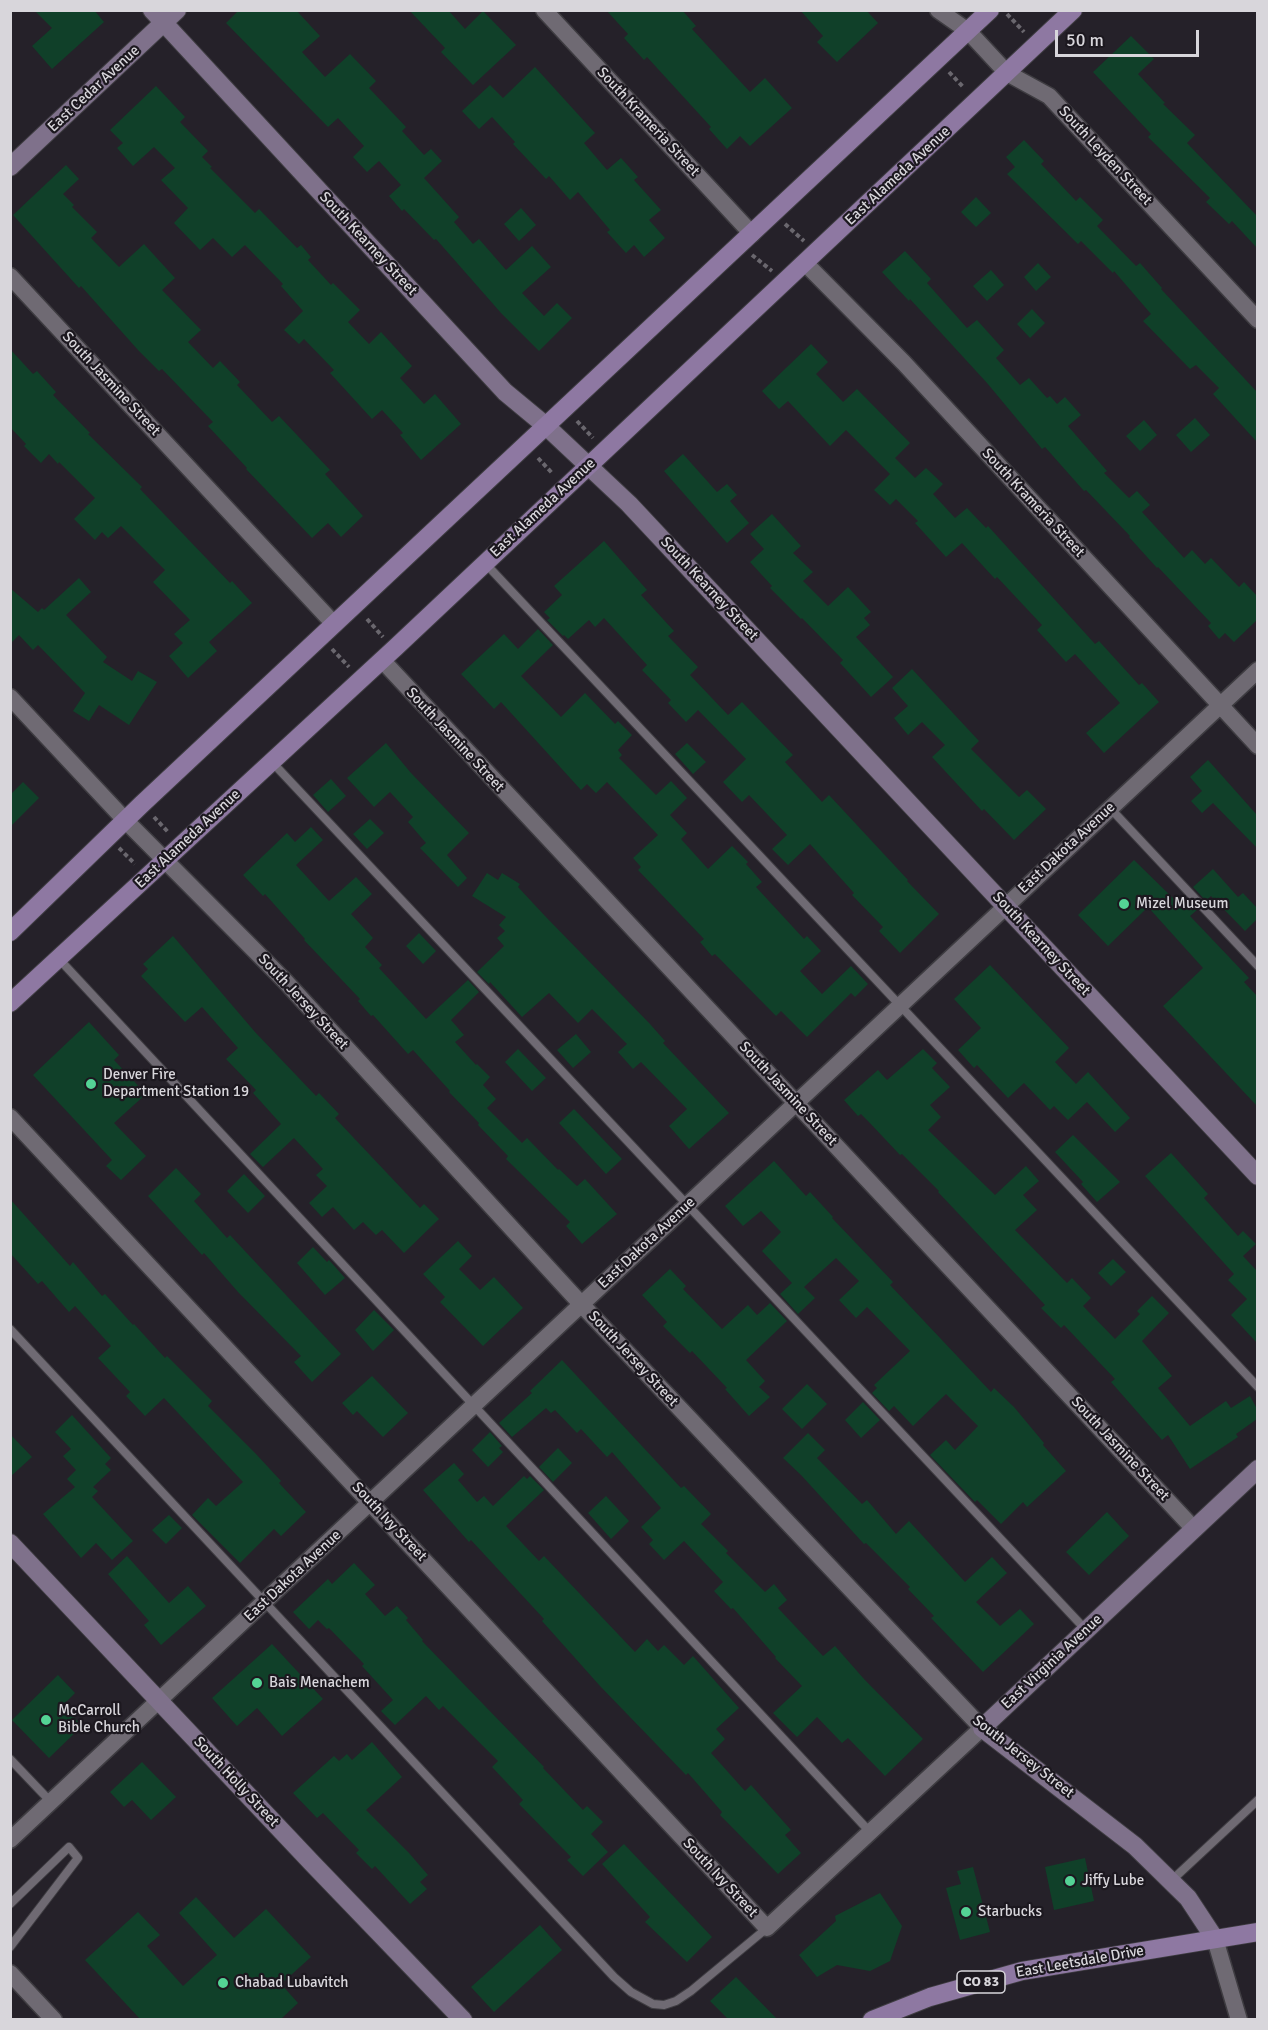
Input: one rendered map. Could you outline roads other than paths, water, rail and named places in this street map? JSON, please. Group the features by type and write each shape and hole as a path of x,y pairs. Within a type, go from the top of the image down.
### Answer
{"main road":[{"name":"East Alameda Avenue","path":"10,1003 485,563 1073,10"},
{"path":"10,932 125,820 968,31 998,12"},
{"name":"East Leetsdale Drive","path":"872,2019 930,1997 1016,1973 1257,1932"}],"street":[{"name":"South Krameria Street","path":"544,10 752,234"},
{"name":"South Leyden Street","path":"938,10 968,31 1007,73 1049,96 1257,320"},
{"name":"East Cedar Avenue","path":"10,167 164,15"},
{"name":"South Kearney Street","path":"164,15 505,392 546,426 629,504 1257,1176"},
{"name":"South Krameria Street","path":"805,263 904,363 1257,746"},
{"name":"South Jasmine Street","path":"10,276 334,624"},
{"name":"South Jasmine Street","path":"381,660 1194,1529"},
{"name":"East Dakota Avenue","path":"10,1840 1257,670"},
{"name":"South Jersey Street","path":"10,697 125,820 285,981 582,1305 982,1728 1121,1834 1172,1880 1199,1912 1215,1939 1239,2019"},
{"name":"South Ivy Street","path":"10,1117 767,1928"},
{"name":"East Virginia Avenue","path":"767,1928 1257,1469"},
{"name":"South Holly Street","path":"10,1543 311,1862 463,2019"},
{"path":"10,1972 54,2019"}],"lane":[{"path":"485,563 1257,1387"},
{"path":"272,761 1086,1631"},
{"path":"1110,808 1257,966"},
{"path":"59,958 870,1832"},
{"path":"10,1329 614,1977 643,2000 653,2004 676,2001 767,1928"},
{"path":"10,1759 51,1803"},
{"path":"1172,1880 1257,1800"},
{"path":"10,1904 69,1847 78,1858 10,1947"}],"place":[{"name":"Mizel Museum","path":"1124,904"},
{"name":"Denver Fire Department Station 19","path":"91,1084"},
{"name":"Bais Menachem","path":"257,1683"},
{"name":"McCarroll Bible Church","path":"46,1720"},
{"name":"Jiffy Lube","path":"1070,1881"},
{"name":"Starbucks","path":"966,1912"},
{"name":"Chabad Lubavitch","path":"223,1983"}]}
